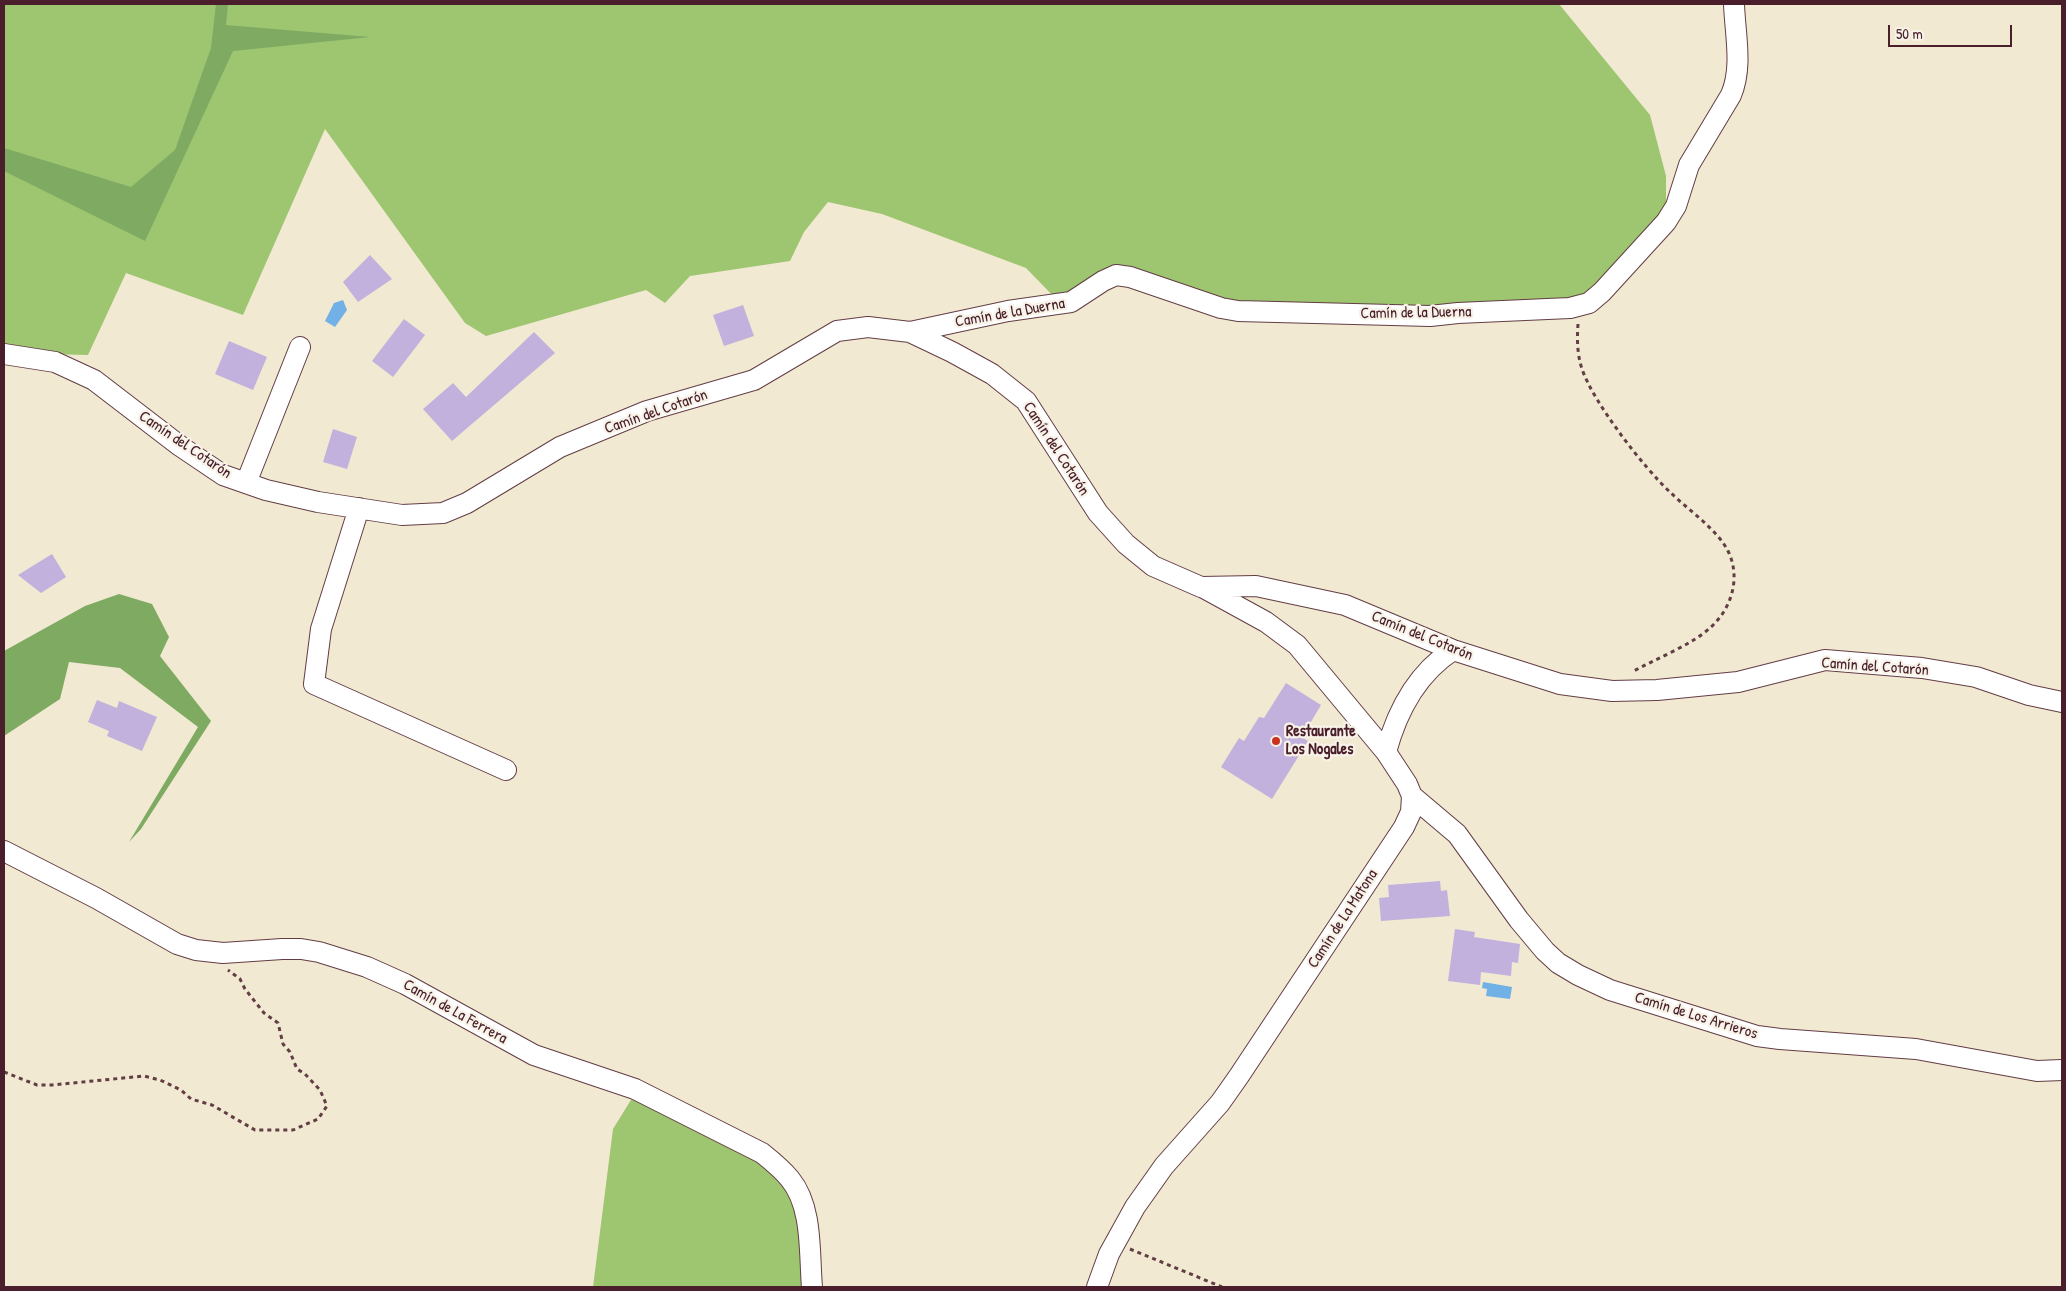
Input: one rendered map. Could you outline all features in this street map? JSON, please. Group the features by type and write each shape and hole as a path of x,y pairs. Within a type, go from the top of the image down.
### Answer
{"street":[{"name":"Camín de la Duerna","path":"910,332 1008,311 1070,302 1116,275 1130,277 1221,308 1238,311 1430,316 1570,308 1589,304 1666,222 1676,206 1689,165 1731,95 1736,84 1738,69 1734,4"},
{"name":"Camín del Cotarón","path":"4,354 54,362 94,380 194,456 223,475 266,490 402,515 444,512 467,503 560,447 648,411 754,380 837,331 868,327 910,332 992,374 1026,401 1098,513 1126,544 1153,566 1201,587 1256,586 1345,605 1453,650 1560,684 1612,691 1657,690 1738,682 1824,660 1922,668 1976,677 2029,696 2062,702"},
{"path":"246,483 300,346"},
{"path":"359,508 320,629 314,684 506,770"},
{"path":"1201,587 1266,622 1297,645 1386,752 1407,784 1412,796"},
{"path":"1386,752 1391,731 1419,679 1438,660 1453,650"},
{"name":"Camín de Los Arrieros","path":"1412,796 1457,834 1498,892 1545,952 1578,975 1610,990 1757,1036 1916,1049 2037,1071 2062,1070"},
{"name":"Camín de La Matona","path":"1096,1287 1115,1243 1135,1207 1164,1166 1220,1103 1239,1076 1404,827 1411,812 1412,796"},
{"name":"Camín de La Ferrera","path":"4,851 96,898 176,944 196,950 223,954 301,949 319,952 368,967 405,984 534,1055 635,1088 762,1153 791,1179 800,1196 808,1228 812,1287"}],"path":[{"path":"1579,306 1578,351 1582,370 1596,398 1638,455 1668,491 1721,539 1729,553 1733,568 1734,590 1725,611 1711,627 1696,638 1626,675 1612,691"},
{"path":"4,1072 37,1084 52,1085 144,1076 160,1080 181,1090 191,1099 212,1105 255,1130 293,1130 318,1119 327,1106 320,1090 305,1074 297,1069 290,1052 283,1044 278,1023 264,1013 245,988"},
{"path":"1115,1243 1222,1287"}],"green space":[{"path":"4,4 1559,4 1650,115 1666,176 1666,222 1570,308 1238,311 1116,275 1113,265 1061,304 1026,268 882,214 828,202 804,232 790,261 690,276 665,303 646,290 486,336 465,323 325,129 243,315 126,273 88,355 4,353"},
{"path":"216,4 228,4 226,25 370,37 233,51 145,241 4,171 4,148 131,187 175,150 211,48"},
{"path":"119,594 152,604 169,637 160,656 211,721 141,829 129,842 198,727 120,668 69,662 60,699 4,736 4,651 85,606"},
{"path":"634,1095 756,1160 786,1184 800,1227 803,1287 593,1287 613,1129"}],"water":[{"path":"343,300 347,310 335,327 325,321 334,303"},
{"path":"1483,982 1512,987 1510,999 1486,996 1487,989 1482,988"}],"building":[{"path":"370,255 392,279 358,302 343,282"},
{"path":"743,305 754,336 724,346 713,315"},
{"path":"404,319 425,335 393,377 372,361"},
{"path":"534,332 555,353 452,441 423,409 453,383 466,397"},
{"path":"229,341 267,357 253,390 215,374"},
{"path":"333,429 357,437 347,469 323,462"},
{"path":"52,554 66,577 41,593 18,575"},
{"name":"Restaurante Los Nogales","path":"1286,683 1321,705 1302,737 1308,741 1272,799 1221,767 1239,738 1244,741 1259,717 1264,718"},
{"path":"97,700 117,708 119,701 157,717 142,751 107,736 109,731 88,722"},
{"path":"1440,881 1441,891 1447,890 1450,916 1381,921 1379,898 1389,897 1388,885"},
{"path":"1455,929 1475,932 1474,937 1520,944 1518,963 1512,962 1511,976 1481,972 1480,985 1448,981"}],"place":[{"name":"Restaurante Los Nogales","path":"1276,741"}]}
